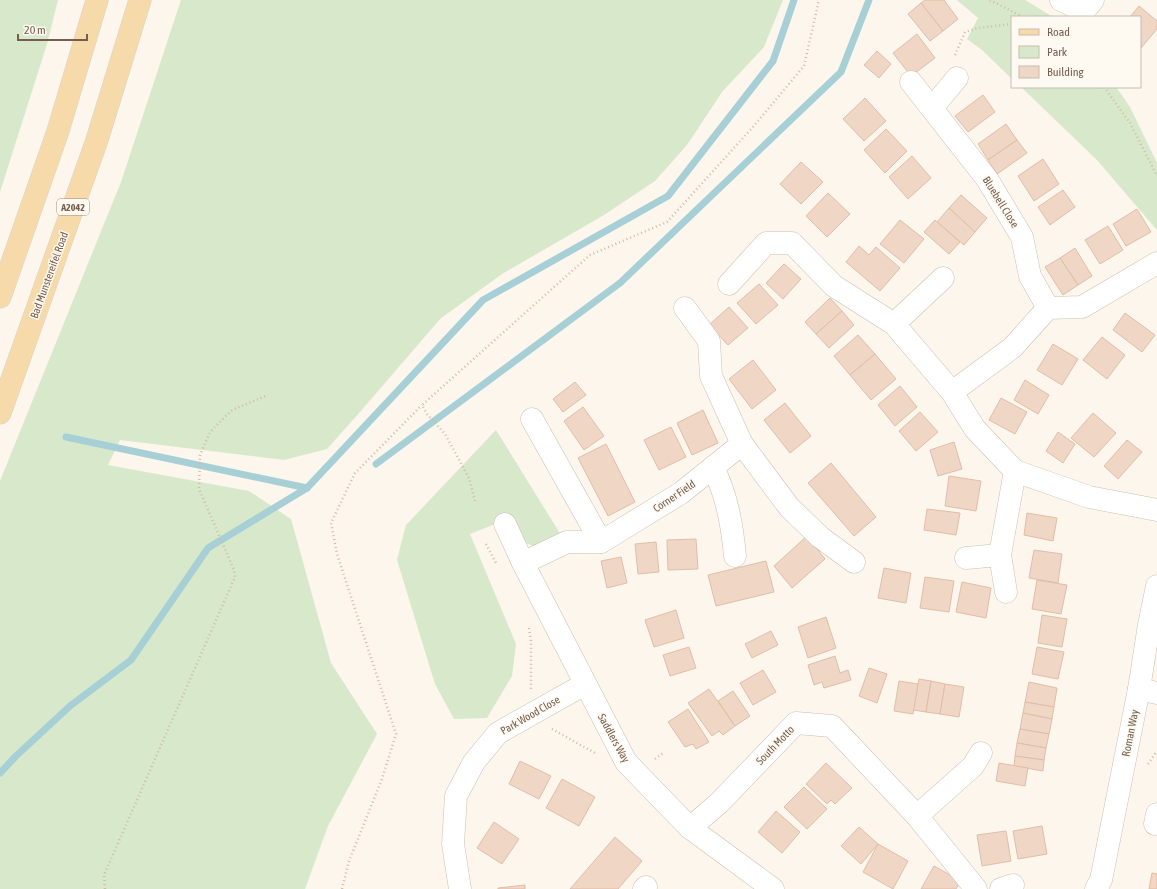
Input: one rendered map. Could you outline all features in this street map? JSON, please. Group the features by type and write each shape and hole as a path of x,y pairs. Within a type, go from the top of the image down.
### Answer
{"main road":[{"path":"0,297 58,131 97,0"},
{"name":"Bad Munstereifel Road","path":"0,413 97,140 140,0"}],"street":[{"path":"1060,0 1084,11 1094,0"},
{"path":"932,108 957,78"},
{"name":"Bluebell Close","path":"911,82 987,179 1022,236 1030,276 1048,308"},
{"path":"730,284 766,243 792,242 834,286 894,324 952,392 975,429 1015,471 1089,497 1157,510"},
{"path":"952,392 1012,348 1048,308 1082,307 1157,263"},
{"path":"894,324 943,278"},
{"path":"685,308 710,341 711,376 742,444 789,507 820,537 854,562"},
{"path":"523,563 567,542 601,542 532,419"},
{"name":"Corner Field","path":"601,542 681,494 742,444"},
{"path":"713,467 722,485 726,498 732,524 735,556"},
{"path":"1006,592 1000,555 1015,471"},
{"name":"Saddlers Way","path":"505,524 523,563 626,762 690,828 773,889"},
{"path":"966,558 1000,555"},
{"name":"Roman Way","path":"1100,886 1148,691 1149,625 1157,586"},
{"name":"Park Wood Close","path":"460,889 453,844 456,796 474,762 498,733 585,684"},
{"name":"South Motto","path":"690,828 719,803 796,723 832,726 917,816 976,889"},
{"path":"917,816 973,766 981,753"}],"path":[{"path":"342,889 349,861 382,779 396,734 337,554 330,523 354,473 422,404 590,255 667,222 752,128 804,66 819,0"},
{"path":"990,0 1021,16"},
{"path":"957,78 955,58 964,32 978,28 1011,24"},
{"path":"1105,88 1130,123 1157,176"},
{"path":"105,889 104,875 235,577 234,570 199,489 200,455 210,432 232,410 268,395"},
{"path":"422,404 427,414 445,434 469,478 475,501"},
{"path":"486,544 496,564"},
{"path":"529,624 531,641 531,702 536,711"}],"green space":[{"path":"0,0 58,0 47,44 0,192"},
{"path":"181,0 783,0 764,47 722,92 687,145 655,181 604,215 502,274 440,319 327,449 284,460 120,440 108,465 249,491 291,519 331,663 377,734 328,826 305,889 0,889 0,481 121,182"},
{"path":"957,0 1025,0 1051,16 1011,16 1011,78 982,50 967,39 978,18"},
{"path":"1022,88 1117,88 1130,107 1157,163 1157,230 1097,160"},
{"path":"496,430 561,535 536,547 523,542 505,520 470,534 516,644 512,676 487,718 454,719 435,684 397,560 406,525"}],"building":[{"path":"925,0 944,0 958,19 943,31 921,3"},
{"path":"921,3 943,31 930,41 908,14"},
{"path":"1139,6 1157,21 1157,29 1141,48 1141,16 1131,16"},
{"path":"917,34 935,58 911,76 893,53"},
{"path":"877,51 891,64 879,78 864,65"},
{"path":"983,95 995,112 968,132 955,116"},
{"path":"865,98 886,121 864,141 843,119"},
{"path":"1006,124 1017,140 988,160 978,144"},
{"path":"886,129 907,151 885,173 864,150"},
{"path":"1017,140 1027,153 997,174 988,160"},
{"path":"912,156 931,178 908,199 889,177"},
{"path":"1043,159 1059,184 1034,201 1018,176"},
{"path":"801,162 823,182 801,204 780,184"},
{"path":"1063,190 1075,207 1050,225 1038,207"},
{"path":"828,193 850,214 827,237 806,216"},
{"path":"961,195 987,218 975,232 949,208"},
{"path":"949,208 975,232 964,245 937,222"},
{"path":"1137,209 1151,232 1126,246 1113,224"},
{"path":"900,220 924,239 904,263 880,244"},
{"path":"935,220 960,242 949,254 924,232"},
{"path":"1108,226 1123,250 1100,264 1085,240"},
{"path":"859,246 869,255 876,247 900,268 880,291 846,262"},
{"path":"1075,248 1092,276 1078,285 1060,258"},
{"path":"1060,258 1078,285 1063,295 1045,267"},
{"path":"784,264 801,279 783,299 766,283"},
{"path":"759,284 778,305 756,324 737,303"},
{"path":"830,298 842,311 816,334 805,322"},
{"path":"729,307 748,328 728,345 709,325"},
{"path":"842,311 854,325 829,348 816,334"},
{"path":"1125,313 1155,335 1142,352 1113,330"},
{"path":"858,335 875,354 850,375 834,356"},
{"path":"1102,337 1125,355 1107,379 1083,360"},
{"path":"1053,344 1078,359 1062,385 1037,370"},
{"path":"875,354 896,379 871,400 850,375"},
{"path":"753,360 776,390 752,409 729,379"},
{"path":"1025,380 1049,395 1038,414 1014,400"},
{"path":"575,382 586,395 563,412 553,399"},
{"path":"900,386 917,407 895,426 878,405"},
{"path":"1001,398 1027,412 1015,434 989,420"},
{"path":"785,403 811,436 790,453 764,420"},
{"path":"583,407 604,436 584,450 564,421"},
{"path":"703,410 718,443 692,455 677,423"},
{"path":"920,412 938,432 916,451 899,431"},
{"path":"1093,413 1116,433 1094,457 1071,438"},
{"path":"671,427 686,457 659,470 644,440"},
{"path":"1058,432 1075,444 1063,463 1046,451"},
{"path":"1127,440 1142,452 1118,479 1104,466"},
{"path":"954,442 962,469 938,476 930,450"},
{"path":"606,444 635,502 608,516 578,458"},
{"path":"831,463 876,517 854,536 808,483"},
{"path":"949,476 981,481 976,511 945,506"},
{"path":"927,509 960,513 956,535 924,530"},
{"path":"1027,513 1057,518 1053,541 1024,535"},
{"path":"807,536 825,559 792,588 774,566"},
{"path":"696,539 698,569 668,570 667,540"},
{"path":"656,542 659,572 638,574 635,544"},
{"path":"1034,550 1062,554 1058,583 1029,578"},
{"path":"621,557 627,583 607,588 601,561"},
{"path":"766,561 774,592 716,606 708,575"},
{"path":"884,568 911,573 906,603 878,598"},
{"path":"925,577 954,581 949,612 920,608"},
{"path":"1037,580 1067,585 1061,614 1032,609"},
{"path":"962,582 991,588 986,618 956,612"},
{"path":"676,610 684,638 654,647 645,620"},
{"path":"1042,615 1067,619 1062,647 1038,643"},
{"path":"826,617 836,648 808,658 798,627"},
{"path":"771,631 778,645 752,658 745,644"},
{"path":"689,647 696,668 670,676 663,655"},
{"path":"1037,647 1064,652 1058,679 1032,674"},
{"path":"835,656 840,673 848,670 851,680 824,688 822,682 814,685 808,665"},
{"path":"869,668 887,674 877,703 859,696"},
{"path":"763,670 776,692 753,705 740,683"},
{"path":"919,679 931,681 926,712 913,710"},
{"path":"899,681 918,684 913,714 894,711"},
{"path":"931,681 945,684 940,714 926,712"},
{"path":"1029,682 1057,688 1054,707 1025,702"},
{"path":"945,684 964,687 959,717 940,714"},
{"path":"709,689 735,726 723,735 719,731 712,736 688,703"},
{"path":"733,691 750,716 735,726 718,701"},
{"path":"1025,702 1054,707 1052,719 1023,713"},
{"path":"688,709 709,742 696,749 693,744 685,747 668,722"},
{"path":"1023,713 1052,719 1049,734 1020,729"},
{"path":"1020,729 1049,734 1046,748 1017,743"},
{"path":"1017,743 1046,748 1044,760 1015,756"},
{"path":"1015,756 1044,760 1043,771 1014,766"},
{"path":"520,761 551,776 539,799 509,784"},
{"path":"826,763 852,788 835,804 831,800 827,804 806,784"},
{"path":"999,763 1028,768 1025,786 996,781"},
{"path":"562,779 595,797 579,826 546,808"},
{"path":"804,787 827,809 807,829 784,807"},
{"path":"776,811 800,832 782,853 758,832"},
{"path":"494,822 519,839 502,864 477,848"},
{"path":"1042,826 1047,854 1018,859 1013,831"},
{"path":"859,827 878,844 861,864 841,846"},
{"path":"1006,831 1011,861 982,866 977,835"},
{"path":"615,837 642,861 618,889 570,889"},
{"path":"878,844 908,861 893,889 863,872"},
{"path":"934,866 961,881 956,889 921,889"},
{"path":"1152,873 1157,874 1157,889 1149,889"},
{"path":"525,885 525,889 498,889 498,888"}],"waterway":[{"path":"0,773 16,756 70,706 131,660 208,548 307,488 483,300 668,196 773,61 794,0"},
{"path":"376,464 620,283 841,72 869,0"},
{"path":"66,437 307,488"}]}
